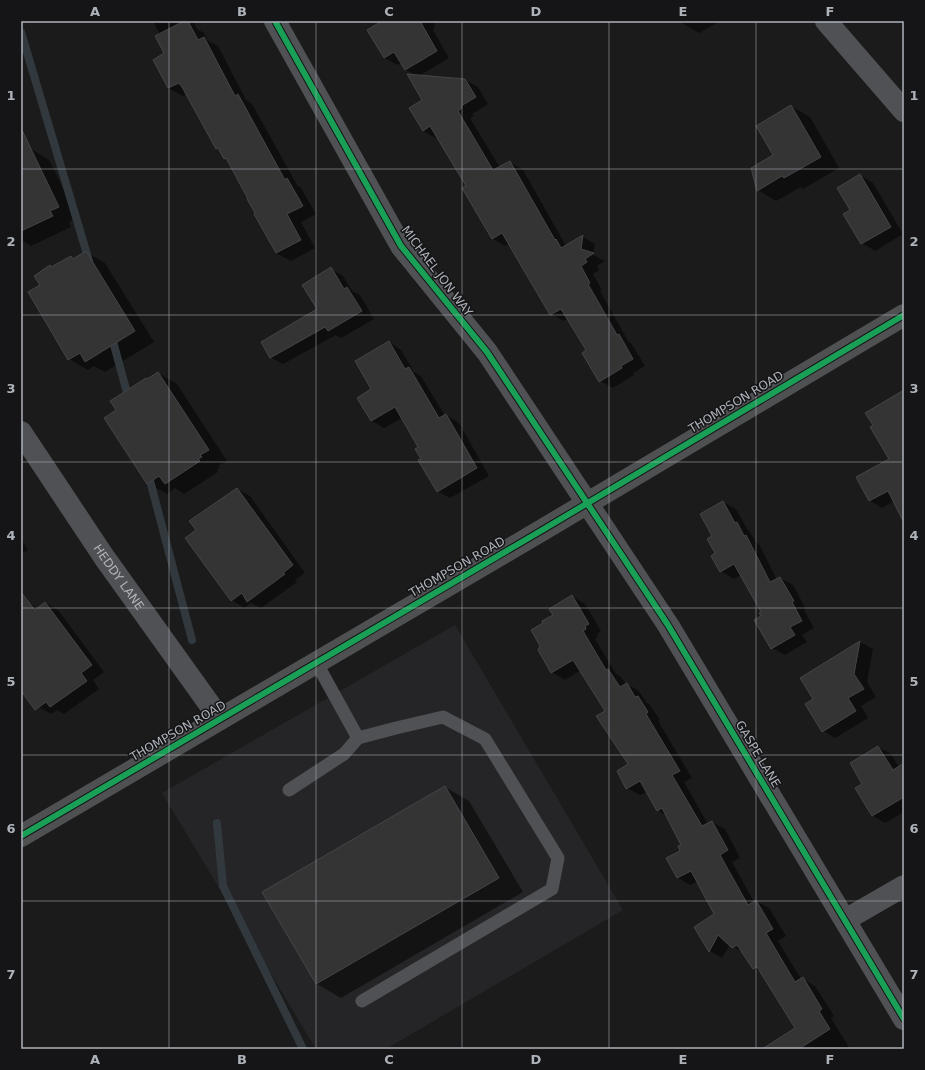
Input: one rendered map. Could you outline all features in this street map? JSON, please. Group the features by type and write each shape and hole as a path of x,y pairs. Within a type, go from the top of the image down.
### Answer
{"street":[{"name":"MICHAEL JON WAY","path":"275,21 401,246 487,352 587,503"},
{"path":"826,21 904,111"},
{"name":"THOMPSON ROAD","path":"21,836 904,316"},
{"name":"HEDDY LANE","path":"21,432 104,557 220,719"},
{"name":"GASPE LANE","path":"587,503 668,625 904,1019"},
{"path":"844,920 904,886"}],"lane":[{"path":"316,662 358,738"},
{"path":"290,790 344,754 358,738 442,716 485,739 558,858 552,889 362,1001"}],"shaded area":[{"path":"455,625 623,910 386,1049 316,1049 162,793"}],"building":[{"path":"184,21 188,21 198,40 204,37 235,96 238,94 285,180 287,178 303,206 287,214 301,240 276,253 254,214 255,213 248,199 226,158 224,159 218,148 216,149 182,87 179,83 168,88 153,60 164,53 155,36"},
{"path":"382,21 420,21 437,51 405,70 394,52 384,58 367,30"},
{"path":"407,74 465,79 476,97 461,106 462,108 458,111 493,170 510,161 561,248 583,235 581,249 594,253 585,259 587,262 581,266 590,283 588,284 617,335 619,334 633,359 621,366 622,368 599,382 582,353 586,350 561,309 550,315 502,233 492,239 462,188 466,186 430,126 423,131 409,108 422,100"},
{"path":"791,105 821,157 784,178 782,176 757,191 751,168 773,155 756,126"},
{"path":"21,128 59,207 50,211 53,216 21,231"},
{"path":"860,174 891,227 861,244 843,214 850,210 837,188"},
{"path":"86,251 135,331 85,362 80,353 68,360 28,292 40,285 34,276 50,265 51,267 71,256 73,259"},
{"path":"331,267 344,289 347,287 362,311 328,331 325,327 270,358 261,342 317,309 302,285"},
{"path":"389,341 405,369 409,367 439,418 446,414 477,468 437,492 418,460 421,459 415,449 418,447 395,407 371,421 357,398 371,389 355,361"},
{"path":"158,372 209,450 200,455 202,457 198,459 200,461 165,484 159,476 147,484 104,418 116,410 110,401"},
{"path":"904,390 904,523 888,491 869,501 856,477 889,459 870,427 873,425 865,413"},
{"path":"237,488 293,565 283,573 285,574 247,602 242,593 231,601 185,538 196,530 189,521"},
{"path":"723,501 735,523 737,522 744,536 746,535 770,582 780,577 794,601 792,602 802,621 790,627 795,635 771,649 754,620 761,616 759,613 761,612 734,564 720,572 711,556 715,553 707,539 712,536 700,514"},
{"path":"21,592 35,610 45,602 92,665 81,673 87,681 50,707 46,702 35,710 21,691"},
{"path":"572,595 589,624 585,626 586,629 583,631 606,670 608,669 620,687 627,683 635,697 638,696 648,712 646,714 680,771 672,775 702,826 712,821 728,850 720,855 748,905 756,900 773,929 766,933 795,982 803,977 822,1009 819,1011 830,1029 799,1049 762,1049 795,1028 757,967 753,969 737,945 732,948 718,935 709,952 694,927 714,914 691,871 677,878 666,858 680,851 678,846 681,845 662,808 657,811 640,781 626,789 617,771 628,764 596,716 605,711 573,660 551,673 538,650 540,646 531,630 543,623 542,621 553,615 549,609"},
{"path":"860,641 854,674 864,689 848,698 856,711 822,732 805,704 813,699 800,678"},
{"path":"878,746 893,770 904,763 904,797 872,816 855,788 862,784 850,763"},
{"path":"445,786 499,878 316,984 262,892"}],"waterway":[{"path":"21,32 89,261"},
{"path":"111,334 129,400"},
{"path":"148,473 192,640"},
{"path":"217,823 223,886 303,1049"}],"cycle path":[{"path":"275,21 401,246 487,352 668,625 904,1019"},
{"path":"21,836 544,529 904,315"}]}
